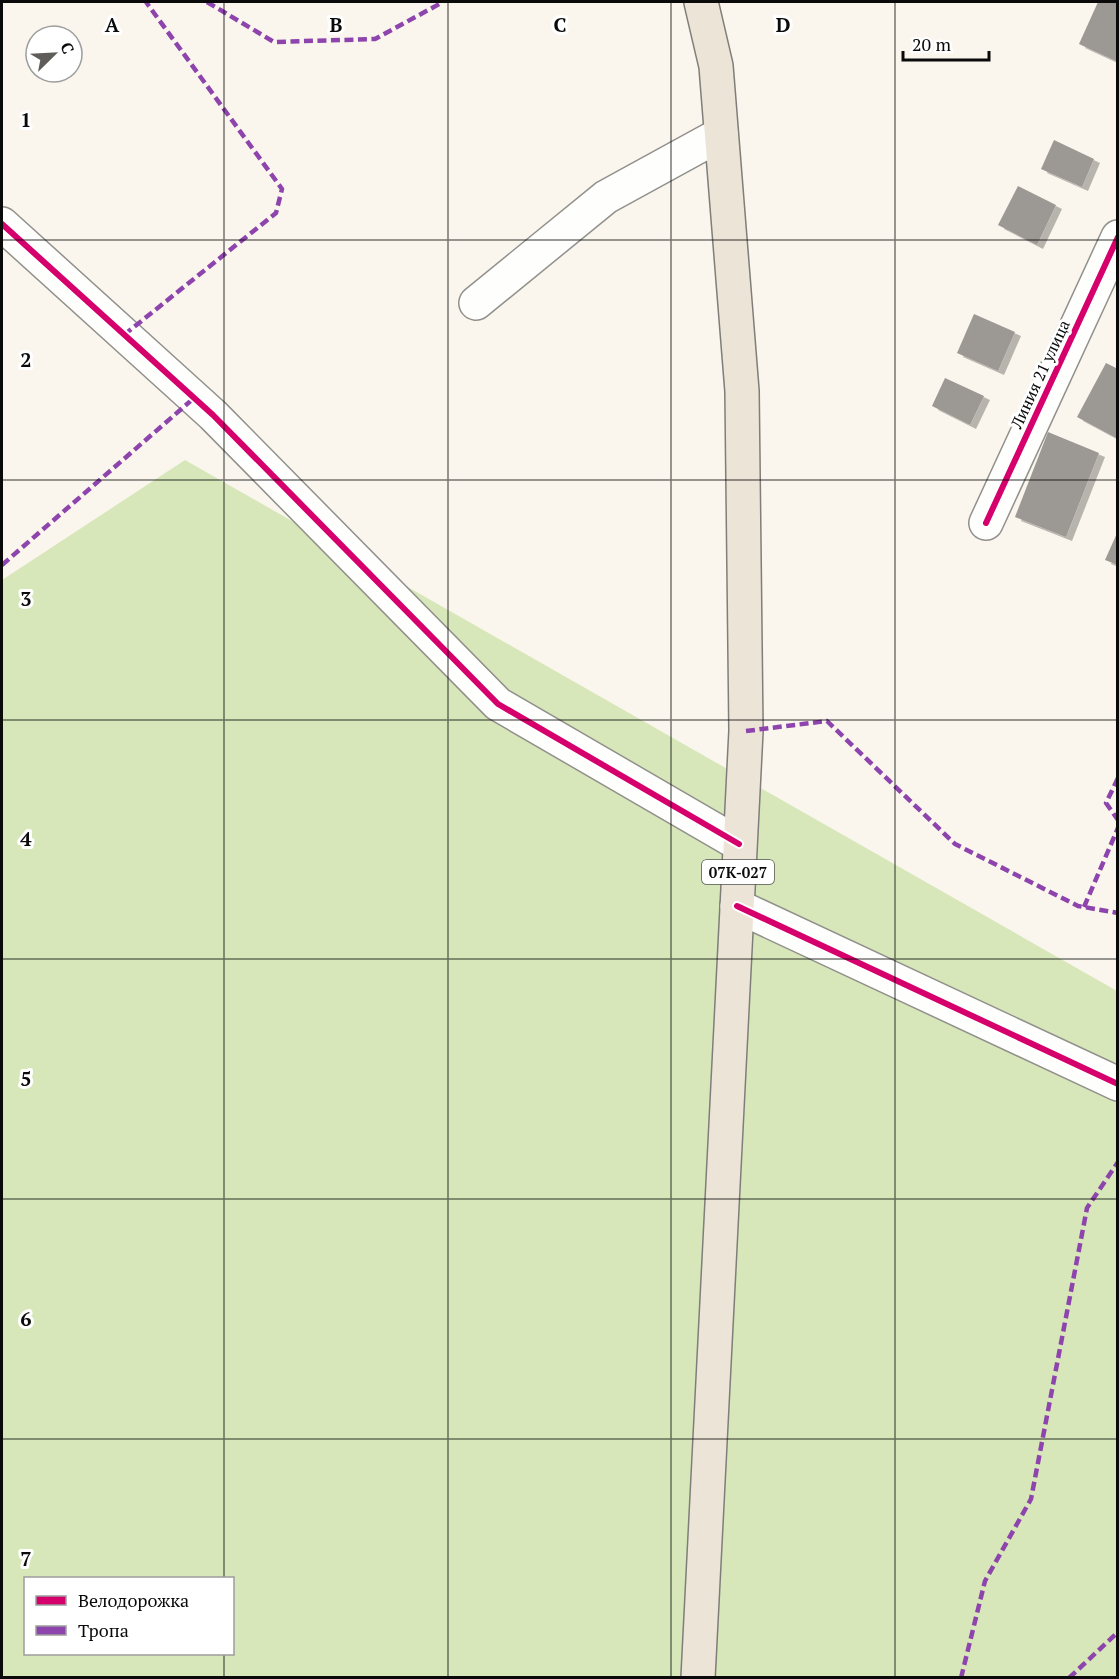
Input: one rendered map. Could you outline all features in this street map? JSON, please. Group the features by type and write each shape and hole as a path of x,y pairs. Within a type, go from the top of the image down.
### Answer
{"main road":[{"name":"07К-027","path":"698,1677 746,730 742,391 716,66 701,2"}],"street":[{"path":"476,303 606,197 721,134"},
{"path":"2,224 213,415 498,704 739,844"},
{"name":"Линия 21 улица","path":"986,523 1118,237"},
{"path":"737,906 1118,1084"}],"green space":[{"path":"185,460 1117,991 1117,1677 2,1678 2,580"}],"building":[{"path":"1098,2 1118,3 1118,62 1079,44"},
{"path":"1054,140 1094,159 1082,187 1041,169"},
{"path":"1018,186 1056,205 1037,245 998,225"},
{"path":"974,314 1015,332 998,371 957,353"},
{"path":"1106,363 1118,369 1118,439 1077,417"},
{"path":"945,378 984,396 970,425 932,406"},
{"path":"1048,432 1099,453 1066,537 1015,517"},
{"path":"1118,531 1118,565 1105,560"}],"marked path":[{"path":"124,335 276,213 282,189 146,2"},
{"path":"207,2 274,42 375,39 443,2"},
{"path":"2,565 194,398"},
{"path":"746,731 827,721 955,844 1078,906 1118,913"},
{"path":"1118,778 1106,803 1118,820"},
{"path":"1084,907 1118,828"},
{"path":"961,1678 985,1581 1031,1499 1087,1208 1118,1162"},
{"path":"1069,1678 1118,1632"}],"cycle path":[{"path":"2,224 213,415 498,704 739,844"},
{"path":"986,523 1118,237"},
{"path":"737,906 1118,1084"}]}
